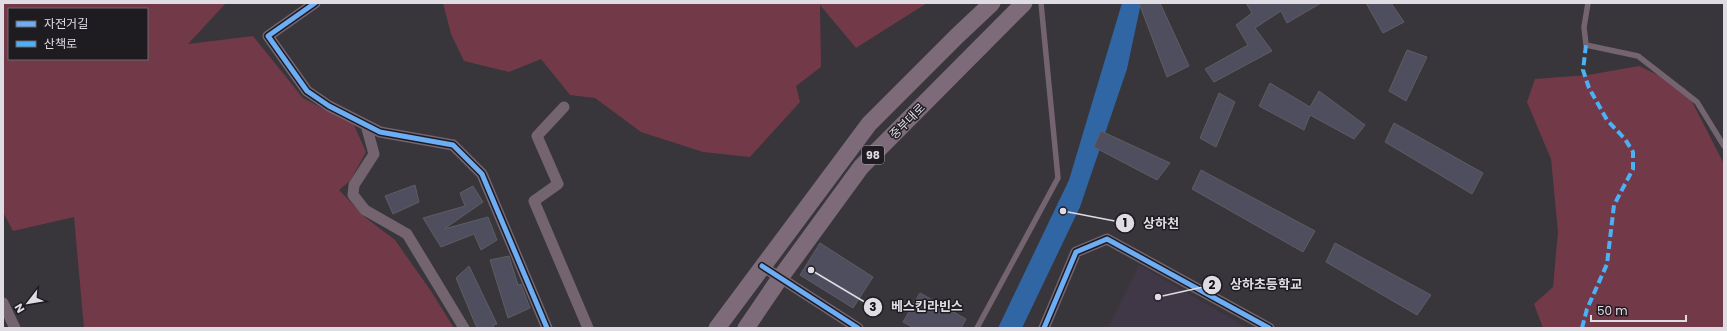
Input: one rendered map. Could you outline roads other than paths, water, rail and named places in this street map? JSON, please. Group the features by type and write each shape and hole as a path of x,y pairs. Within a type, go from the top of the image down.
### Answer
{"main road":[{"name":"중부대로","path":"717,328 869,124 992,3"},
{"name":"중부대로","path":"746,328 780,278 861,167 1024,3"}],"street":[{"path":"315,3 268,36 307,91 329,106 380,132 453,145 482,174 547,328"},
{"path":"975,19 981,3"},
{"path":"564,107 537,136 558,184 534,201 588,328"},
{"path":"366,125 374,154 354,185 353,195 365,210 407,234 464,328"},
{"path":"1044,328 1076,252 1107,239 1269,328"},
{"path":"762,266 858,328"},
{"path":"3,303 15,328"}],"lane":[{"path":"977,328 1058,178 1041,3"},
{"path":"1588,3 1584,27 1586,45 1638,56 1697,102 1724,146"}],"water":[{"path":"1122,3 1141,3 1127,69 1080,207 1022,328 998,328 1069,180"}],"place":[{"name":"상하천","path":"1063,211"},
{"name":"베스킨라빈스","path":"811,270"},
{"name":"상하초등학교","path":"1158,297"}]}
